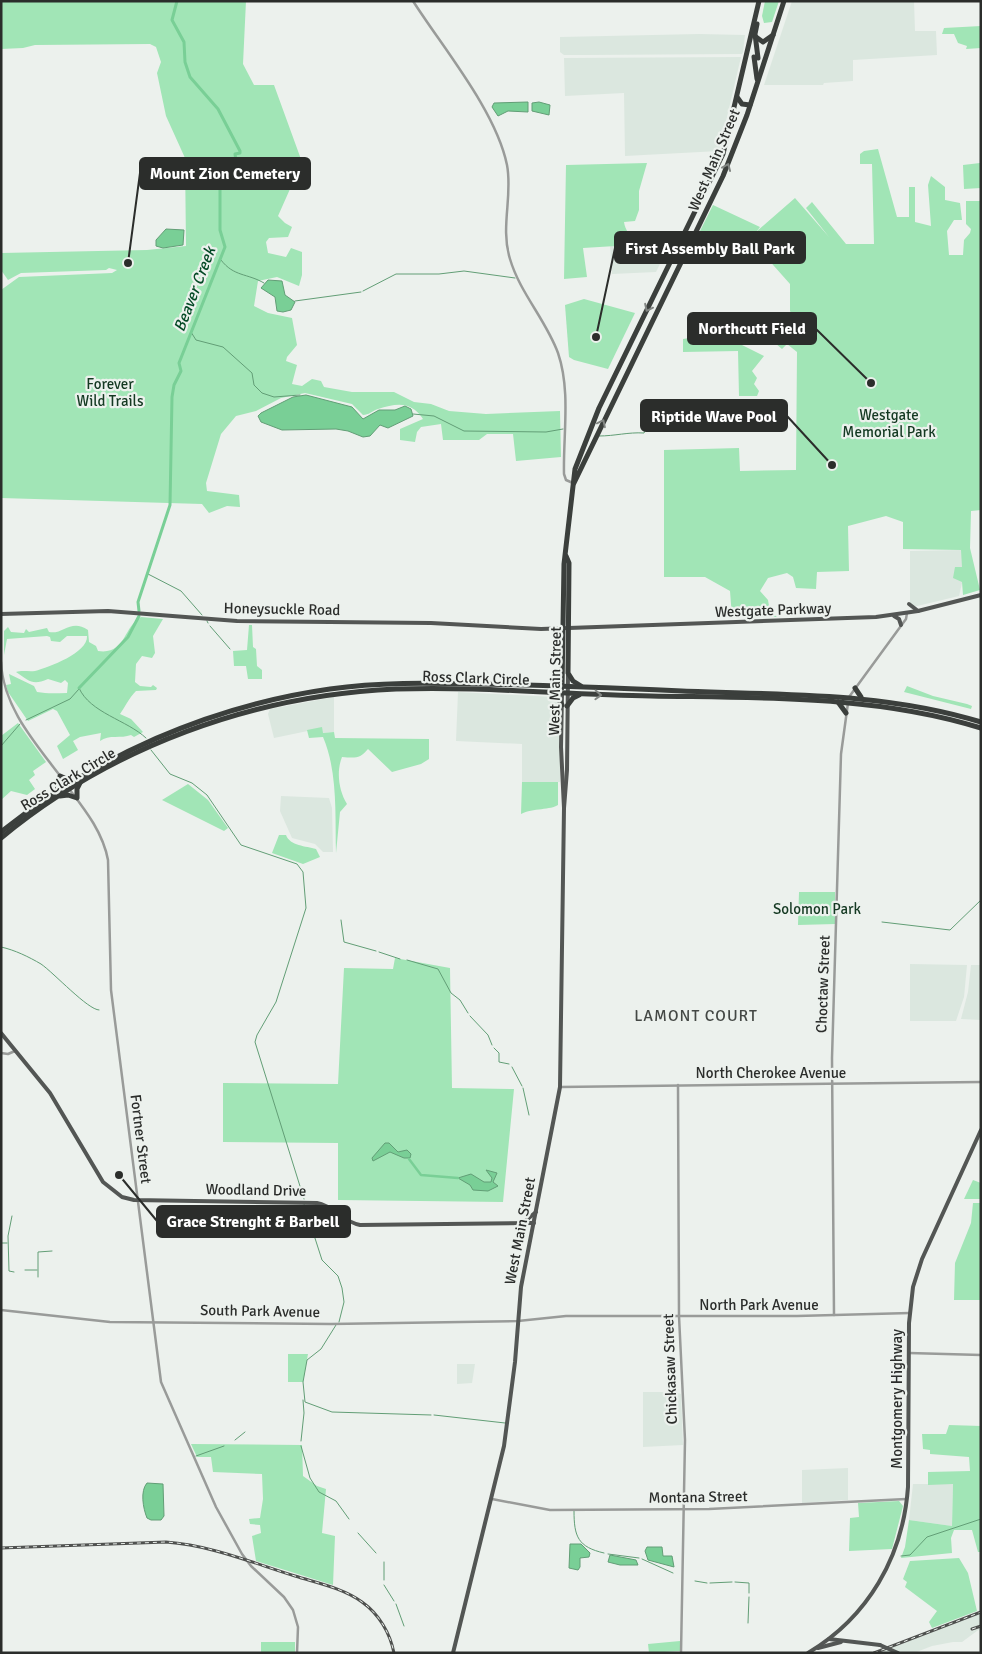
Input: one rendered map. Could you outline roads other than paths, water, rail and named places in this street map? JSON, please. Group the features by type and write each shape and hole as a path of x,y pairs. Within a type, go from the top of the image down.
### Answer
{"highway":[{"name":"West Main Street","path":"565,694 569,563 566,555 568,514 575,469 610,406 666,293 666,272 723,154 761,1"},
{"path":"757,82 756,37 761,1"},
{"name":"West Main Street","path":"574,483 605,394 640,324 665,282 673,279 712,201 750,105 784,1"},
{"path":"756,37 763,42 773,35"},
{"path":"744,64 756,60"},
{"path":"737,96 742,104 750,105"},
{"path":"710,183 708,195 712,201"},
{"path":"704,195 708,200 708,210"},
{"path":"682,240 684,247 688,250"},
{"path":"640,324 642,329 648,331"},
{"path":"608,388 610,395 614,398"},
{"path":"605,394 610,398 610,406"},
{"path":"550,686 557,682 565,673 573,681 584,687"},
{"name":"Ross Clark Circle","path":"1,832 117,756 179,728 263,702 330,689 396,683 565,694 690,697 706,692 838,702 861,698 914,705 981,722"},
{"name":"Ross Clark Circle","path":"80,780 165,740 241,713 319,697 397,689 464,690 478,684 666,690 771,700 786,694 849,700 856,703 913,711 981,728"},
{"path":"856,688 861,698"},
{"path":"647,696 654,690"},
{"path":"656,696 666,690"},
{"path":"550,693 565,706 580,694"},
{"path":"838,702 847,711 856,703"},
{"path":"176,736 179,728"},
{"path":"165,740 170,732"},
{"path":"60,776 80,780 77,798 57,794 60,776"},
{"name":"Ross Clark Circle","path":"1,838 17,822"}],"main road":[{"name":"Westgate Parkway","path":"566,628 894,616 981,595"},
{"path":"909,604 918,611"},
{"name":"Honeysuckle Road","path":"1,614 108,611 237,620 566,628"},
{"path":"894,616 899,619 901,625"},
{"name":"West Main Street","path":"453,1653 492,1499 507,1430 521,1288 560,1087 564,808 561,778 565,694"},
{"path":"1,1032 50,1093 97,1174 109,1188 111,1196"},
{"name":"Montgomery Highway","path":"808,1653 838,1632 868,1600 884,1574 900,1535 907,1499 910,1313 913,1287 920,1265 981,1130"},
{"name":"Woodland Drive","path":"109,1188 122,1197 137,1200 317,1202 332,1209 350,1222 360,1225 534,1223"},
{"path":"522,1223 529,1220 536,1211"},
{"path":"522,1223 528,1226 531,1235"},
{"path":"838,1632 840,1641"},
{"path":"831,1638 840,1641"},
{"path":"814,1649 840,1641 850,1641 880,1645 898,1653"}],"street":[{"path":"413,1 464,77 502,147 509,178 505,229 508,250 514,270 550,335 559,357 564,390 564,476 568,481 574,483"},
{"name":"Choctaw Street","path":"834,1315 832,1084 841,754 849,700 901,625 907,613"},
{"name":"Fortner Street","path":"1,662 3,682 10,703 77,798 100,836 107,856 110,974 161,1382 216,1507 248,1563 289,1602 296,1618 297,1653"},
{"path":"1,1054 10,1054 16,1050"},
{"name":"North Cherokee Avenue","path":"560,1087 981,1082"},
{"name":"Chickasaw Street","path":"678,1085 679,1316 685,1440 681,1653"},
{"name":"South Park Avenue","path":"1,1310 110,1322 331,1324 518,1321"},
{"name":"North Park Avenue","path":"518,1321 566,1316 910,1313"},
{"path":"909,1352 981,1355"},
{"name":"Montana Street","path":"492,1499 546,1510 683,1509 907,1499"}],"waterway":[{"name":"Beaver Creek","path":"139,611 138,602 170,505 172,397 174,385 181,371 179,363 225,247 220,230 220,172 222,167 236,161 235,154 240,153 218,109 190,77 185,62 184,42 172,20 177,1"},
{"path":"221,260 236,272 264,283"},
{"path":"363,291 396,274 439,274 464,271 515,278"},
{"path":"295,301 361,292"},
{"path":"191,332 196,340 223,347 252,373 254,385 262,393 274,397 300,395"},
{"path":"664,427 675,424 706,408 710,401 722,400"},
{"path":"726,400 734,401 749,412"},
{"path":"413,414 434,416 464,431 546,432 563,429"},
{"path":"599,436 644,433 647,427 660,427"},
{"path":"148,574 181,591 202,615"},
{"name":"Beaver Creek","path":"79,688 128,637 139,616"},
{"path":"210,626 230,649"},
{"path":"79,688 91,704 146,738"},
{"name":"Beaver Creek","path":"26,720 70,699 79,689"},
{"name":"Beaver Creek","path":"1,746 20,724"},
{"path":"151,750 170,774 192,783 207,795 241,845 297,864 303,872 306,908 276,1002 255,1042 304,1199"},
{"path":"882,922 950,930 981,900"},
{"path":"341,920 344,942 376,951"},
{"path":"1,947 22,954 41,964 79,998 99,1010"},
{"path":"379,952 400,959"},
{"path":"407,960 438,969 451,993 460,1000 468,1013"},
{"path":"470,1016 488,1035 492,1045"},
{"path":"494,1048 499,1053 499,1062 509,1064"},
{"path":"512,1067 522,1086"},
{"path":"523,1088 529,1115"},
{"path":"409,1159 421,1175 458,1178"},
{"path":"304,1204 322,1260 338,1276 342,1288 344,1302 339,1322"},
{"path":"12,1216 8,1236 9,1271 14,1272"},
{"path":"1,1243 7,1243"},
{"path":"38,1277 38,1252 52,1251"},
{"path":"25,1270 37,1270"},
{"path":"336,1325 321,1349 307,1360 303,1382 305,1402 332,1412 431,1415"},
{"path":"301,1441 304,1413 303,1400"},
{"path":"434,1415 505,1423"},
{"path":"235,1440 245,1432"},
{"path":"196,1456 224,1446"},
{"path":"301,1446 310,1478 319,1492 336,1501 349,1519"},
{"path":"574,1511 575,1528 579,1540 588,1548 604,1553"},
{"path":"901,1556 910,1555 927,1537 981,1519"},
{"path":"358,1533 376,1553"},
{"path":"608,1554 639,1558"},
{"path":"642,1559 673,1573"},
{"path":"384,1562 384,1580"},
{"path":"695,1581 707,1583"},
{"path":"710,1583 732,1582"},
{"path":"735,1582 749,1583 749,1593"},
{"path":"384,1585 394,1601"},
{"path":"748,1623 749,1597"},
{"path":"396,1604 404,1626"}],"railway":[{"path":"1,1548 166,1542 199,1547 231,1555 330,1586 355,1597 379,1618 387,1631 394,1653"},
{"path":"874,1653 981,1612"},
{"path":"972,1629 981,1626"}],"place":[{"name":"Mount Zion Cemetery","path":"128,263"},
{"name":"First Assembly Ball Park","path":"596,337"},
{"name":"Northcutt Field","path":"871,383"},
{"name":"Riptide Wave Pool","path":"832,465"},
{"name":"Grace Strenght & Barbell","path":"119,1175"}],"district":[{"name":"LAMONT COURT","path":"696,1015"}],"park label":[{"name":"Forever Wild Trails","path":"110,392"},
{"name":"Westgate Memorial Park","path":"889,424"},
{"name":"Solomon Park","path":"817,909"}]}
